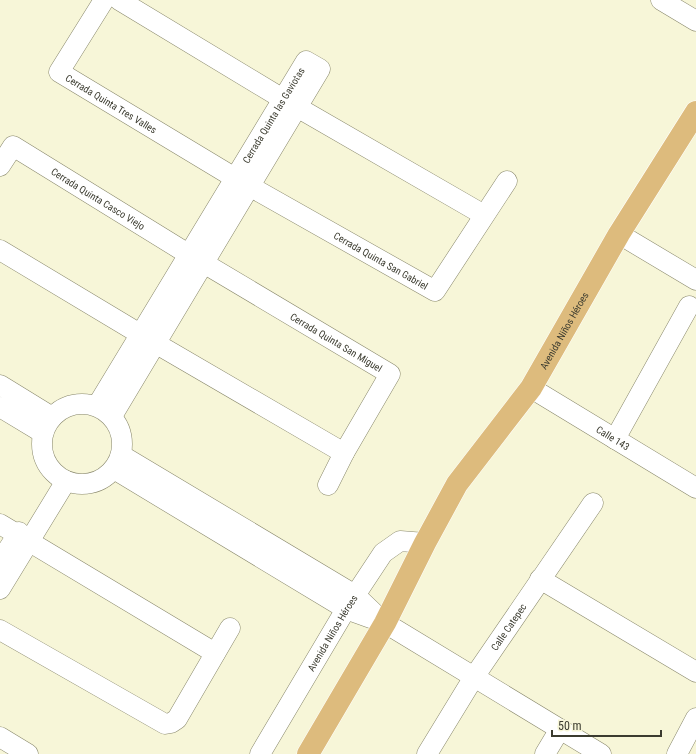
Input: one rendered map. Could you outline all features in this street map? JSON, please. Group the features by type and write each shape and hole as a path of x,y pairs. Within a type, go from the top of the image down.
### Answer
{"main road":[{"name":"Avenida Niños Héroes","path":"308,754 385,623 425,543 457,484 531,388 619,234 696,112"}],"street":[{"name":"Cerrada Quinta Tres Valles","path":"104,0 59,72 242,182"},
{"path":"119,0 290,103 484,215"},
{"path":"661,0 696,21"},
{"name":"Cerrada Quinta las Gaviotas","path":"104,411 290,103"},
{"name":"Cerrada Quinta Casco Viejo","path":"0,166 12,146 196,259"},
{"name":"Cerrada Quinta San Gabriel","path":"242,182 435,291 507,181"},
{"path":"619,234 696,280"},
{"path":"0,250 148,339 344,453"},
{"name":"Cerrada Quinta San Miguel","path":"196,259 390,374 344,453 328,485"},
{"path":"615,439 689,306"},
{"path":"0,385 48,425"},
{"name":"Calle 143","path":"531,388 696,488"},
{"path":"85,404 104,411 118,424 122,434 123,445 117,462 104,478 92,483 78,485 60,478 48,466 43,455 41,444 48,425 61,409 73,405 85,404"},
{"path":"0,407 48,425"},
{"path":"117,462 601,754"},
{"path":"0,589 23,538 60,478"},
{"name":"Calle Catepec","path":"428,754 474,677 593,502"},
{"path":"0,524 215,653"},
{"path":"0,562 23,538"},
{"name":"Avenida Niños Héroes","path":"260,754 350,602 383,553 400,541 425,543"},
{"path":"540,579 696,672"},
{"path":"0,630 165,724 171,723 177,718 230,628"},
{"path":"677,754 696,718"},
{"path":"545,754 560,729"},
{"path":"0,737 28,754"}]}
